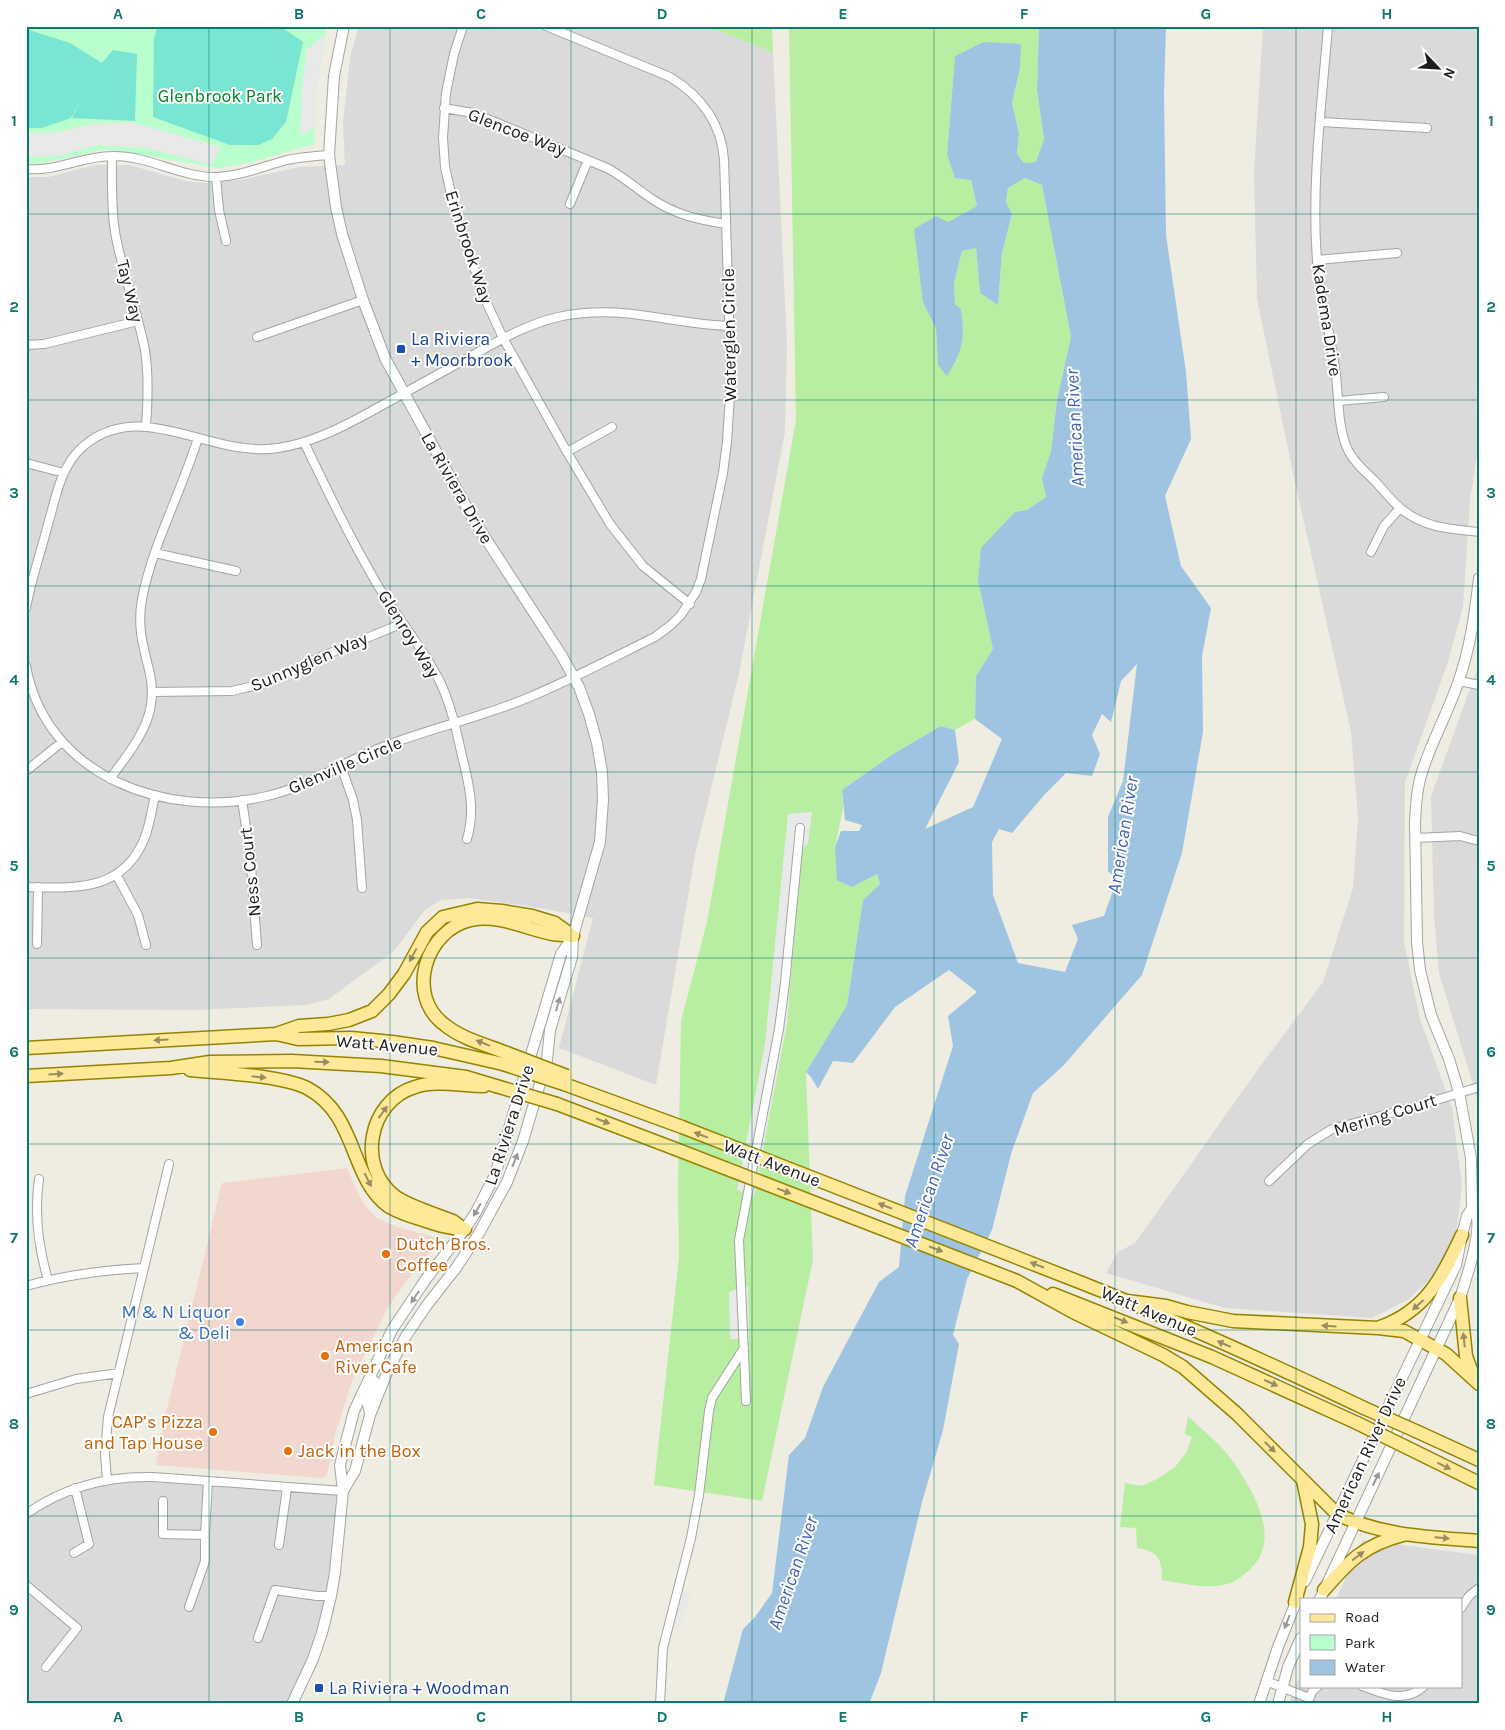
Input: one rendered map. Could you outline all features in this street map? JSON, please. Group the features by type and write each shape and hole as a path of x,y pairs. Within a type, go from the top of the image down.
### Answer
{"main road":[{"path":"276,1034 299,1026 349,1020 372,1011 389,994 404,974 427,932 443,917 477,909 502,911 532,916 555,924 573,936"},
{"path":"505,1059 443,1025 426,1000 423,983 424,968 428,956 441,938 470,920 505,920 552,934 573,936"},
{"name":"Watt Avenue","path":"26,1048 276,1034 298,1039 351,1038 392,1042 505,1059 566,1080 638,1110 1127,1301 1282,1369 1479,1460"},
{"name":"Watt Avenue","path":"26,1076 171,1068 210,1062 292,1061 381,1066 466,1077 558,1104 1017,1281 1074,1307 1212,1357 1357,1423 1479,1483"},
{"path":"171,1068 266,1078 307,1088 325,1102 341,1120 367,1180 388,1206 449,1228 465,1230"},
{"path":"465,1230 452,1221 396,1197 385,1186 376,1172 372,1157 371,1140 376,1121 391,1101 406,1090 417,1086 439,1084 496,1086"},
{"path":"1378,1328 1410,1312 1426,1298 1449,1262 1462,1235"},
{"path":"1460,1298 1466,1356 1477,1382"},
{"path":"1127,1301 1166,1306 1233,1321 1404,1331 1420,1338 1446,1354 1477,1382"},
{"path":"1074,1307 1183,1367 1237,1414 1337,1514 1356,1523 1406,1535 1479,1541"},
{"path":"1295,1602 1310,1547 1312,1524 1303,1480"},
{"path":"1322,1594 1345,1566 1360,1554 1375,1544 1406,1535"}],"street":[{"name":"La Riviera Drive","path":"343,1491 355,1471 370,1414 388,1370 406,1336 474,1241 507,1182 523,1141 544,1068 550,1030 572,957 573,936 600,842 603,800 602,772 594,730 574,677 472,519 385,358 363,300 338,216 329,156 334,76 344,26"},
{"name":"Erinbrook Way","path":"463,26 449,73 444,108 443,138 449,187 456,216 485,299 503,338 589,491 629,550 654,576 690,604"},
{"name":"Waterglen Circle","path":"546,26 670,77 702,103 716,126 724,152 730,326 730,410 724,465 701,579 690,604 681,615 660,633 574,677"},
{"name":"Kadema Drive","path":"1328,26 1316,192 1317,260 1322,299 1335,366 1343,436 1351,455 1400,508 1417,520 1437,527 1479,532"},
{"name":"Glencoe Way","path":"444,108 472,113 588,160 619,174 668,209 700,220 726,224"},
{"path":"1321,122 1427,128"},
{"path":"26,169 53,169 90,159 112,156 130,157 202,176 216,177 232,175 299,158 329,156"},
{"name":"Tay Way","path":"112,156 113,213 116,233 145,350 148,373 149,396 146,426"},
{"name":"Glencoe Way","path":"570,204 588,160"},
{"path":"216,177 219,210 226,241"},
{"path":"1317,260 1397,253"},
{"path":"257,337 363,300"},
{"path":"26,608 30,574 64,473 76,454 98,436 118,428 146,426 231,447 261,450 283,447 304,442 350,423 503,338 548,320 571,314 593,312 639,314 679,322 730,326"},
{"path":"26,345 44,344 138,321"},
{"path":"1339,401 1384,397"},
{"path":"566,452 612,427"},
{"path":"110,779 142,734 150,713 152,692 149,670 140,638 142,596 166,520 187,472 198,438"},
{"name":"Glenroy Way","path":"304,442 348,532 377,584 430,664 441,684 452,712 472,801 471,820 467,838"},
{"path":"26,463 64,473"},
{"path":"1371,552 1384,526 1400,508"},
{"path":"155,553 236,571"},
{"name":"American River Drive","path":"1322,1594 1460,1298 1470,1267 1477,1226 1472,1208 1471,1158 1459,1092 1449,1059 1431,1015 1420,970 1417,942 1415,838 1416,803 1423,769 1449,710 1459,681 1470,637 1479,578"},
{"name":"Sunnyglen Way","path":"152,692 232,690 255,686 403,623"},
{"name":"Glenville Circle","path":"26,666 32,689 46,720 62,742 85,763 124,786 179,800 205,802 242,800 291,789 384,746 527,699 574,677"},
{"path":"1459,681 1479,685"},
{"path":"26,771 62,742"},
{"path":"341,766 353,800 357,820 362,888"},
{"path":"26,887 79,887 104,881 116,874 134,858 141,847 146,835 155,795"},
{"name":"Ness Court","path":"242,800 250,854 257,945"},
{"path":"746,1400 739,1240 779,1029 800,828"},
{"path":"1415,838 1460,836 1479,841"},
{"path":"116,874 138,915 146,946"},
{"path":"37,944 38,887"},
{"name":"La Riviera Drive","path":"292,1704 313,1659 322,1633 331,1596 343,1491 340,1465 350,1424 392,1330 422,1286 465,1230 484,1198 498,1166 561,954 573,936"},
{"name":"Mering Court","path":"1269,1181 1308,1144 1332,1129 1479,1087"},
{"path":"108,1480 106,1435 108,1417 169,1164"},
{"path":"39,1179 36,1216 38,1236 48,1280"},
{"name":"American River Drive","path":"1259,1704 1295,1602 1456,1265 1467,1216 1472,1208"},
{"path":"26,1286 48,1280 106,1270 144,1268"},
{"path":"660,1704 663,1648 691,1538 705,1452 709,1410 712,1398 744,1348"},
{"path":"370,1414 367,1400 379,1370 380,1354"},
{"path":"26,1394 76,1379 119,1372"},
{"path":"26,1514 75,1488 108,1480 146,1477 343,1491"},
{"path":"189,1607 206,1561 205,1534 208,1481"},
{"path":"74,1553 89,1544 75,1488"},
{"path":"279,1545 287,1488"},
{"path":"163,1501 164,1534 205,1534"},
{"path":"26,1584 77,1628 46,1667"},
{"path":"1462,1606 1469,1596 1479,1588"},
{"path":"258,1638 274,1590 331,1596"},
{"path":"1278,1704 1291,1658 1300,1640"},
{"path":"1266,1681 1308,1701 1316,1688"},
{"path":"1368,1688 1396,1697 1411,1695 1421,1688"}],"shaded area":[{"path":"359,26 706,26 773,52 787,344 785,432 739,674 695,855 656,1085 559,1048 593,918 469,898 441,900 425,910 394,951 329,999 306,1005 193,1010 26,1009 26,177 48,177 95,165 130,165 185,181 205,183 240,180 299,167 345,165 343,122 350,58"},
{"path":"1263,26 1479,26 1479,440 1470,501 1463,607 1447,665 1405,782 1404,942 1420,1019 1452,1108 1462,1185 1457,1228 1438,1271 1409,1299 1372,1318 1225,1308 1106,1273 1118,1252 1135,1243 1259,1068 1323,982 1353,888 1358,817 1351,732 1293,473 1257,299 1254,172"},
{"path":"325,35 317,89 315,127 300,136 302,91 307,49"},
{"path":"131,122 221,147 212,165 146,148 98,145 58,156 26,157 26,132 45,133 91,124"},
{"path":"1479,664 1479,1104 1439,973 1434,915 1431,796"},
{"path":"812,812 808,843 801,851 787,1024 754,1196 737,1190 765,1044 788,814"},
{"path":"347,1168 360,1197 377,1218 397,1227 435,1237 435,1246 404,1284 387,1309 352,1381 335,1435 327,1475 321,1478 156,1465 163,1425 222,1183"},
{"path":"748,1286 749,1339 730,1339 729,1292"},
{"path":"107,1480 343,1491 336,1564 313,1659 291,1704 26,1704 26,1514"},
{"path":"1363,1540 1479,1555 1479,1704 1288,1704 1300,1676 1300,1688 1462,1688 1462,1598 1336,1598"},
{"path":"681,1590 691,1595 680,1626 670,1625"}],"green space":[{"name":"Glenbrook Park","path":"26,26 327,26 317,89 314,144 253,162 219,168 107,149 36,164 26,162"},
{"path":"158,26 280,26 303,42 286,122 272,139 258,145 230,145 153,117 154,37"},
{"path":"706,26 772,26 773,52"},
{"path":"789,26 1039,26 1037,90 1044,139 1036,162 1024,163 1017,154 1019,133 1012,103 1020,68 983,42 955,56 947,154 971,180 977,206 948,222 923,301 936,329 938,365 961,309 955,304 954,283 962,251 976,247 980,293 998,305 1002,253 1012,214 1006,202 1008,188 1025,178 1042,185 1071,337 1057,400 1051,451 1042,478 1046,497 1027,510 1015,512 978,581 993,649 976,676 975,719 955,730 941,726 893,754 842,790 843,808 835,847 852,887 877,874 880,884 863,900 847,1005 806,1072 813,1260 762,1501 654,1485 679,1257 678,1190 681,1021 707,922 796,420"},
{"path":"26,29 70,43 102,63 113,50 137,54 135,121 72,118 83,96 71,118 42,128 26,128"},
{"path":"1188,1416 1226,1452 1244,1478 1258,1505 1265,1534 1258,1560 1238,1579 1219,1586 1195,1585 1162,1580 1160,1562 1155,1554 1137,1548 1136,1528 1120,1527 1125,1483 1142,1486 1159,1478 1175,1467 1186,1453 1192,1437 1185,1434"}],"water":[{"name":"American River","path":"1039,26 1166,26 1164,94 1166,235 1186,372 1191,439 1165,496 1181,566 1211,608 1202,656 1203,732 1182,853 1142,975 1063,1066 1033,1093 1011,1154 992,1230 967,1279 953,1335 959,1344 943,1430 922,1502 881,1673 869,1704 723,1704 743,1629 755,1617 772,1593 789,1455 805,1438 823,1387 879,1282 899,1267 905,1196 953,1046 948,1016 977,992 949,970 895,1007 853,1063 833,1061 818,1089 806,1072 847,1005 863,900 880,884 877,874 852,887 837,880 835,847 841,831 859,831 862,825 845,820 842,790 893,754 941,726 955,730 959,762 925,829 973,807 1002,739 975,719 976,676 993,649 978,581 981,548 1015,512 1027,510 1046,497 1042,478 1051,451 1057,400 1071,337 1042,185 1025,178 1008,188 1006,202 1012,214 1002,253 998,305 980,293 976,248 962,251 954,283 955,304 961,309 963,337 960,351 947,376 938,365 936,329 923,302 914,229 936,216 948,222 977,206 971,180 955,178 947,154 955,56 983,42 1021,44 1020,68 1012,103 1019,133 1017,154 1024,163 1036,162 1044,139 1037,90","holes":["1137,664 1123,781 1108,817 1108,871 1117,879 1104,916 1072,925 1078,939 1065,972 1018,963 993,895 992,842 999,829 1012,833 1045,794 1066,773 1092,776 1100,754 1092,735 1102,714 1111,722 1121,681"]}],"place":[{"name":"La Riviera + Moorbrook","path":"401,349"},
{"name":"Dutch Bros. Coffee","path":"386,1254"},
{"name":"M & N Liquor & Deli","path":"240,1322"},
{"name":"American River Cafe","path":"325,1356"},
{"name":"CAP’s Pizza and Tap House","path":"213,1432"},
{"name":"Jack in the Box","path":"288,1451"},
{"name":"La Riviera + Woodman","path":"319,1688"}]}
